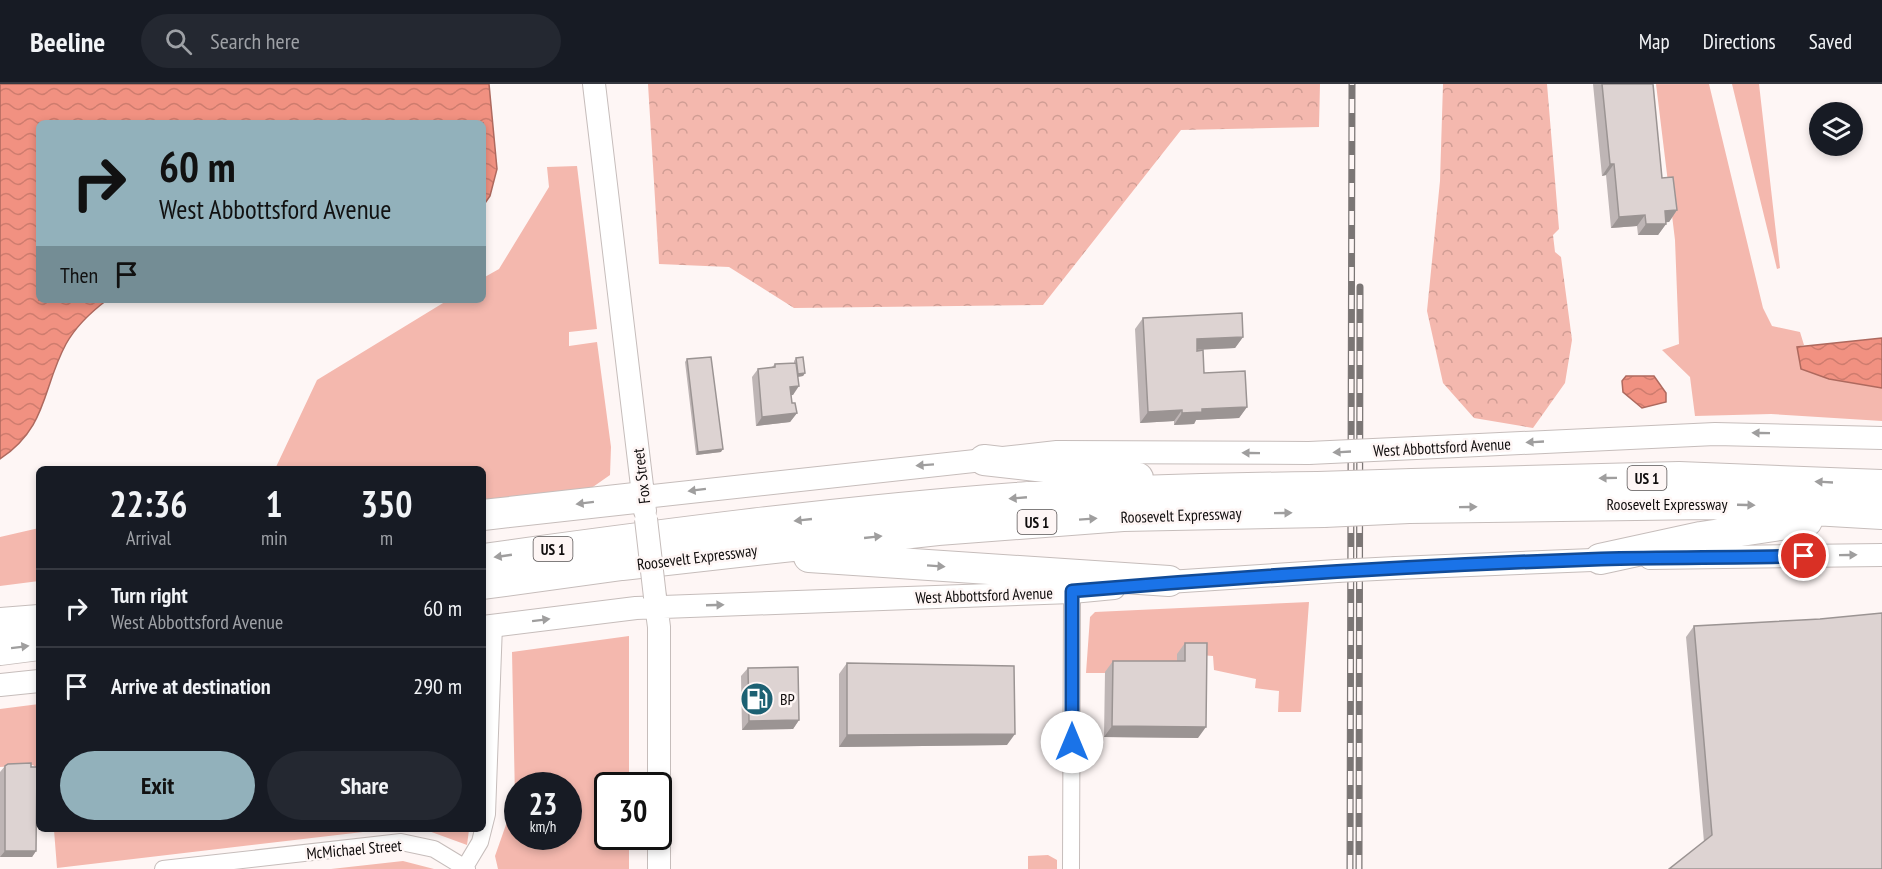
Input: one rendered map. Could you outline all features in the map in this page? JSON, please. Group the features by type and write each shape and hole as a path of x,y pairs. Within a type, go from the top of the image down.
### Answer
{"highway":[{"path":"984,460 1127,475 1181,489"},
{"name":"Roosevelt Expressway","path":"486,584 752,550 1031,522 1321,499 1411,496 1679,477 1882,485"},
{"name":"Roosevelt Expressway","path":"486,559 623,540 935,505 1029,497 1181,489 1321,499"},
{"name":"Roosevelt Expressway","path":"1411,496 1710,504 1877,513"},
{"path":"486,515 645,508"},
{"path":"1600,559 1701,537 1877,513"},
{"path":"752,550 868,563 1169,581"},
{"path":"0,623 36,620"},
{"path":"0,650 36,645"}],"street":[{"name":"Fox Street","path":"594,84 656,602 658,869"},
{"name":"West Abbottsford Avenue","path":"645,508 909,466 1057,452 1309,453 1739,433 1882,438"},
{"name":"West Abbottsford Avenue","path":"489,626 656,602 1072,591 1169,581 1600,559 1882,555"},
{"path":"1071,869 1072,591"},
{"path":"486,818 489,626"},
{"path":"0,686 36,681"},
{"path":"466,868 480,842 482,832"},
{"name":"McMichael Street","path":"163,869 303,861 401,842 434,849 466,868"}],"green space":[{"path":"648,84 1320,84 1319,127 1181,130 1043,305 794,308 729,267 659,264"},
{"path":"1443,84 1547,84 1559,229 1553,235 1555,252 1561,257 1572,340 1565,383 1533,428 1474,418 1443,383 1427,311 1440,181"},
{"path":"1656,84 1709,84 1763,308 1772,326 1800,332 1804,345 1797,347 1829,379 1882,388 1882,421 1771,414 1695,416 1690,377 1662,350 1679,344 1675,240"},
{"path":"1732,84 1759,84 1780,268 1777,269"},
{"path":"577,166 597,329 569,332 569,346 597,342 611,447 610,475 590,489 486,505 486,466 276,466 317,380 443,303 486,303 486,276 499,269 549,187 547,167"},
{"path":"36,529 36,581 0,586 0,537"},
{"path":"1309,602 1301,712 1278,712 1279,691 1255,688 1256,679 1214,670 1213,656 1199,655 1177,673 1086,673 1090,617 1095,612"},
{"path":"629,636 629,772 594,772 594,850 629,850 629,869 498,869 495,856 504,830 504,850 582,850 582,772 514,772 512,652"},
{"path":"36,704 36,768 33,765 0,767 0,709"},
{"path":"54,832 363,832 57,868"},
{"path":"431,832 469,832 467,845"},
{"path":"1048,855 1057,860 1057,869 1028,869 1028,856"},
{"path":"403,861 434,869 331,869"}],"water":[{"path":"0,84 489,84 497,169 490,196 486,202 486,120 36,120 36,303 103,303 70,337 58,360 36,420 16,447 0,459"},
{"path":"1882,338 1882,388 1829,379 1801,369 1797,347"},
{"path":"1626,376 1654,376 1666,393 1666,402 1642,408 1623,392 1622,381"}],"building":[{"path":"1602,84 1653,84 1662,178 1673,177 1677,210 1665,211 1666,224 1646,224 1645,215 1619,217 1614,164 1610,164"},
{"path":"1242,313 1243,337 1197,339 1197,351 1203,350 1204,373 1245,371 1247,407 1202,409 1202,412 1182,413 1182,410 1148,412 1143,318"},
{"path":"711,357 723,449 698,452 687,359"},
{"path":"803,357 805,373 798,374 796,358"},
{"path":"796,363 799,386 790,387 792,403 795,403 797,413 762,417 758,369 775,367 775,364"},
{"path":"1882,613 1882,869 1669,869 1712,835 1694,626"},
{"path":"1185,643 1207,643 1206,727 1112,726 1113,661 1185,661"},
{"path":"847,663 1014,666 1015,734 847,735"},
{"path":"798,667 799,720 749,721 748,668"},
{"path":"31,763 31,767 36,767 36,851 5,851 5,766"}],"railway":[{"path":"1350,869 1352,84"},
{"path":"1359,869 1360,287"}],"place":[{"name":"BP","path":"757,699"}],"route":[{"path":"1072,742 1072,591 1169,581 1337,571 1600,559 1804,556"}]}
